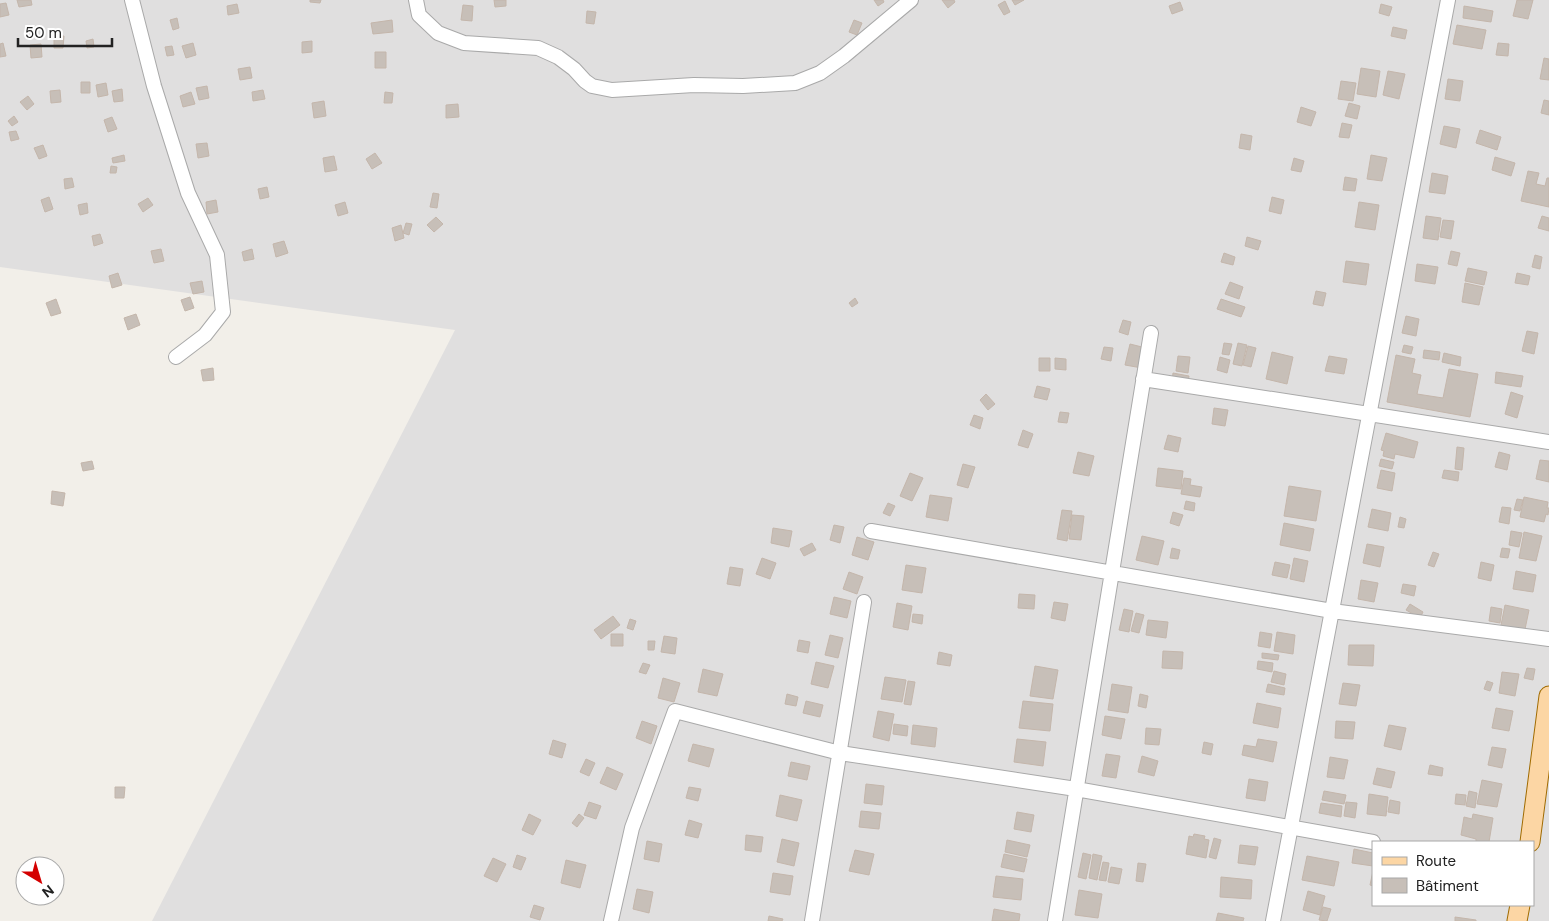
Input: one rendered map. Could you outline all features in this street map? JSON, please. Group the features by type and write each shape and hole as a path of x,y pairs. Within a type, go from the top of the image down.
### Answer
{"main road":[{"path":"1530,841 1549,696"},
{"path":"1517,921 1520,906"}],"street":[{"path":"132,0 154,86 188,193 218,255 224,312 205,335 176,357"},
{"path":"416,0 420,16 438,33 464,43 513,48 538,48 558,57 592,86 612,90 694,85 743,86 795,83 820,73 844,56 911,0"},
{"path":"1273,921 1448,0"},
{"path":"1055,921 1151,333"},
{"path":"1143,379 1549,442"},
{"path":"871,531 1332,610 1549,639"},
{"path":"812,921 864,602"},
{"path":"610,921 632,828 675,711 840,753 1076,789 1372,842"}],"shaded area":[{"path":"0,0 1549,0 1549,921 152,921 455,330 0,267"}],"building":[{"path":"17,0 31,0 32,5 19,7"},
{"path":"310,0 321,0 320,3 310,2"},
{"path":"494,0 506,0 506,6 495,7"},
{"path":"874,0 883,0 884,2 878,6"},
{"path":"942,0 954,0 955,2 948,8"},
{"path":"1012,0 1024,0 1015,5"},
{"path":"1517,0 1533,0 1528,19 1513,16"},
{"path":"1005,1 1010,12 1004,15 998,5"},
{"path":"1180,2 1183,10 1172,14 1169,6"},
{"path":"6,3 9,15 0,17 0,4"},
{"path":"237,4 239,13 228,15 227,6"},
{"path":"1381,4 1392,7 1389,16 1379,13"},
{"path":"463,5 473,6 472,21 461,20"},
{"path":"1464,6 1493,11 1491,22 1463,18"},
{"path":"587,11 596,12 594,24 586,23"},
{"path":"177,18 179,28 173,30 170,20"},
{"path":"392,20 393,32 373,34 371,23"},
{"path":"854,20 862,23 857,35 849,32"},
{"path":"1457,25 1486,30 1482,49 1453,44"},
{"path":"1393,27 1407,30 1405,39 1391,36"},
{"path":"54,36 64,36 63,48 54,48"},
{"path":"93,39 94,47 87,48 86,41"},
{"path":"312,41 312,52 302,53 302,42"},
{"path":"3,43 6,56 0,57 0,44"},
{"path":"193,43 196,55 186,58 182,46"},
{"path":"1498,43 1509,44 1508,56 1496,55"},
{"path":"41,44 42,57 31,58 30,45"},
{"path":"172,46 174,55 167,56 165,47"},
{"path":"375,52 386,52 386,68 375,68"},
{"path":"1544,58 1549,59 1549,80 1540,79"},
{"path":"250,67 252,78 240,80 238,69"},
{"path":"1361,68 1380,71 1376,97 1357,94"},
{"path":"1388,71 1405,74 1399,99 1383,95"},
{"path":"1448,79 1463,81 1460,101 1445,99"},
{"path":"1341,81 1356,83 1353,101 1338,99"},
{"path":"81,82 90,82 90,93 81,93"},
{"path":"106,83 108,95 98,97 96,85"},
{"path":"207,86 209,98 199,100 196,88"},
{"path":"122,89 123,101 114,102 112,91"},
{"path":"60,90 61,102 51,103 50,91"},
{"path":"263,90 265,99 253,101 252,92"},
{"path":"191,92 195,104 183,107 180,96"},
{"path":"385,92 393,93 392,103 384,103"},
{"path":"28,96 34,104 27,110 20,102"},
{"path":"1544,100 1549,101 1549,115 1541,113"},
{"path":"324,101 326,116 314,118 312,103"},
{"path":"1349,103 1360,106 1357,119 1345,116"},
{"path":"458,104 459,117 446,118 446,105"},
{"path":"1301,107 1316,112 1311,126 1297,122"},
{"path":"14,116 18,122 12,126 8,121"},
{"path":"112,117 117,129 108,132 104,120"},
{"path":"1342,123 1352,125 1349,138 1339,137"},
{"path":"1444,126 1460,129 1456,148 1440,144"},
{"path":"1480,130 1501,137 1497,150 1476,143"},
{"path":"16,131 19,139 11,141 9,132"},
{"path":"1241,134 1252,136 1250,150 1239,148"},
{"path":"207,143 209,156 198,158 196,144"},
{"path":"43,145 47,156 39,159 34,148"},
{"path":"375,153 382,163 372,169 366,159"},
{"path":"124,155 125,161 113,163 112,158"},
{"path":"1371,155 1387,158 1382,181 1367,179"},
{"path":"334,156 337,170 325,172 323,158"},
{"path":"1495,157 1515,163 1511,176 1492,170"},
{"path":"1294,158 1304,161 1301,172 1291,170"},
{"path":"111,166 117,167 116,173 110,173"},
{"path":"1528,171 1539,173 1536,184 1545,186 1547,178 1549,178 1549,207 1521,201"},
{"path":"1432,173 1448,176 1445,194 1429,192"},
{"path":"1345,177 1357,179 1355,191 1343,190"},
{"path":"72,178 74,187 65,189 64,179"},
{"path":"267,187 269,197 260,199 258,189"},
{"path":"433,193 439,194 437,208 430,207"},
{"path":"49,197 53,209 45,212 41,200"},
{"path":"1272,197 1284,200 1281,214 1269,211"},
{"path":"148,198 153,205 143,212 138,204"},
{"path":"216,200 218,212 207,214 206,202"},
{"path":"345,202 348,213 338,216 335,205"},
{"path":"1359,202 1379,205 1375,230 1355,227"},
{"path":"87,203 88,213 80,215 78,205"},
{"path":"1426,216 1441,218 1438,240 1423,238"},
{"path":"1542,216 1549,218 1549,231 1538,228"},
{"path":"436,217 443,224 434,232 427,225"},
{"path":"1443,220 1454,221 1451,239 1440,237"},
{"path":"406,223 412,224 409,235 403,233"},
{"path":"401,225 404,238 395,241 392,228"},
{"path":"100,234 103,243 94,246 92,236"},
{"path":"1247,237 1261,241 1258,250 1245,246"},
{"path":"284,241 288,253 276,257 273,244"},
{"path":"161,249 164,261 154,263 151,251"},
{"path":"252,249 254,259 244,261 242,252"},
{"path":"1451,251 1460,253 1457,266 1448,264"},
{"path":"1224,253 1235,257 1233,265 1221,262"},
{"path":"1535,255 1542,257 1540,269 1532,267"},
{"path":"1346,261 1369,264 1366,285 1343,282"},
{"path":"1417,264 1438,267 1435,284 1415,281"},
{"path":"1468,268 1487,272 1484,285 1465,281"},
{"path":"118,273 122,285 112,288 109,276"},
{"path":"1517,273 1530,276 1528,285 1515,283"},
{"path":"202,281 204,292 193,294 190,283"},
{"path":"1230,282 1243,287 1239,299 1225,294"},
{"path":"1465,283 1483,287 1479,305 1462,302"},
{"path":"1316,291 1326,293 1323,306 1313,304"},
{"path":"190,297 194,308 185,311 181,300"},
{"path":"855,298 858,303 852,307 849,303"},
{"path":"56,299 61,313 51,316 46,303"},
{"path":"1221,299 1245,307 1241,317 1217,309"},
{"path":"136,314 140,325 128,330 124,318"},
{"path":"1406,316 1419,319 1416,336 1402,333"},
{"path":"1123,320 1131,322 1128,335 1119,332"},
{"path":"1527,331 1538,333 1534,354 1522,351"},
{"path":"1224,343 1232,344 1229,355 1222,354"},
{"path":"1238,343 1247,345 1242,366 1233,364"},
{"path":"1130,344 1146,348 1142,368 1125,365"},
{"path":"1404,345 1413,347 1411,354 1402,352"},
{"path":"1248,346 1256,348 1251,367 1243,365"},
{"path":"1104,347 1113,348 1111,361 1101,359"},
{"path":"1424,350 1440,352 1439,360 1423,358"},
{"path":"1272,352 1293,357 1287,384 1266,379"},
{"path":"1444,353 1461,357 1460,366 1442,362"},
{"path":"1396,355 1415,359 1412,373 1421,375 1417,394 1443,398 1449,369 1478,374 1470,417 1387,402"},
{"path":"1178,356 1190,357 1188,373 1176,371"},
{"path":"1329,356 1347,359 1344,374 1325,371"},
{"path":"1220,357 1230,360 1227,373 1217,370"},
{"path":"1039,358 1050,358 1050,371 1039,371"},
{"path":"1055,358 1066,359 1066,370 1055,369"},
{"path":"213,368 214,380 203,381 201,370"},
{"path":"1496,372 1523,376 1521,387 1495,383"},
{"path":"1173,373 1189,376 1188,383 1172,381"},
{"path":"1037,386 1050,389 1047,400 1034,397"},
{"path":"1511,392 1523,396 1517,418 1505,414"},
{"path":"986,394 995,404 988,410 980,400"},
{"path":"1214,408 1228,410 1225,426 1212,424"},
{"path":"1060,412 1069,413 1067,423 1058,422"},
{"path":"974,415 983,418 980,429 970,425"},
{"path":"1023,430 1033,434 1028,448 1018,445"},
{"path":"1386,433 1418,442 1414,458 1395,454 1394,459 1383,456 1384,451 1381,450"},
{"path":"1168,435 1181,438 1178,452 1164,449"},
{"path":"1457,447 1464,448 1462,470 1455,469"},
{"path":"1078,452 1094,456 1089,476 1073,473"},
{"path":"1499,452 1510,455 1507,470 1495,467"},
{"path":"1381,459 1394,462 1392,469 1379,466"},
{"path":"1540,460 1549,461 1549,482 1536,479"},
{"path":"92,461 94,469 83,471 81,463"},
{"path":"963,464 975,467 968,488 957,485"},
{"path":"1158,468 1183,471 1181,489 1156,486"},
{"path":"1381,470 1395,473 1392,491 1377,488"},
{"path":"1444,470 1459,472 1458,481 1442,478"},
{"path":"910,473 923,478 912,501 900,496"},
{"path":"1184,478 1191,479 1190,485 1202,487 1200,497 1181,494"},
{"path":"1289,486 1321,491 1316,521 1284,516"},
{"path":"52,491 65,493 63,506 51,504"},
{"path":"930,495 952,498 948,521 926,517"},
{"path":"1524,497 1548,502 1548,515 1546,514 1544,522 1520,517"},
{"path":"1517,499 1523,500 1520,511 1514,510"},
{"path":"1186,501 1195,503 1194,511 1184,509"},
{"path":"888,503 895,506 890,516 883,513"},
{"path":"1502,507 1511,508 1509,524 1499,522"},
{"path":"1372,509 1391,513 1388,531 1368,527"},
{"path":"1062,510 1072,511 1067,541 1057,539"},
{"path":"1173,512 1183,515 1179,526 1170,523"},
{"path":"1072,515 1084,516 1081,540 1069,539"},
{"path":"1400,517 1406,519 1404,528 1398,527"},
{"path":"1284,523 1314,529 1310,551 1280,545"},
{"path":"834,525 844,527 840,543 830,540"},
{"path":"773,528 792,531 789,547 771,543"},
{"path":"1511,531 1522,533 1519,547 1509,545"},
{"path":"1524,532 1542,536 1536,561 1519,558"},
{"path":"1142,536 1164,541 1158,565 1136,560"},
{"path":"857,537 874,542 868,560 852,555"},
{"path":"812,543 816,550 804,556 800,549"},
{"path":"1367,544 1384,547 1380,567 1363,563"},
{"path":"1172,548 1180,550 1178,559 1170,558"},
{"path":"1502,548 1510,549 1508,558 1500,557"},
{"path":"1433,552 1439,554 1434,567 1428,565"},
{"path":"762,558 776,563 770,579 756,574"},
{"path":"1294,558 1308,561 1304,582 1290,579"},
{"path":"1275,562 1290,565 1287,578 1272,575"},
{"path":"1481,562 1494,565 1491,581 1478,578"},
{"path":"906,565 926,568 922,593 902,590"},
{"path":"730,567 743,569 740,586 727,584"},
{"path":"1516,571 1536,575 1533,592 1513,589"},
{"path":"849,572 863,577 857,594 843,589"},
{"path":"1361,580 1378,583 1374,602 1358,599"},
{"path":"1403,584 1416,586 1414,596 1401,593"},
{"path":"1019,594 1035,595 1034,609 1018,608"},
{"path":"834,597 851,601 847,618 830,614"},
{"path":"1054,602 1068,604 1065,621 1051,618"},
{"path":"897,603 912,606 908,630 893,627"},
{"path":"1410,604 1423,612 1420,618 1406,610"},
{"path":"1505,605 1529,610 1524,634 1500,630"},
{"path":"1491,607 1502,609 1500,623 1489,621"},
{"path":"1124,609 1133,611 1129,632 1119,630"},
{"path":"1136,613 1144,615 1139,633 1131,631"},
{"path":"913,614 923,615 922,624 912,622"},
{"path":"613,616 620,625 601,639 594,630"},
{"path":"630,619 636,621 633,630 627,628"},
{"path":"1148,620 1168,622 1166,638 1146,635"},
{"path":"1260,632 1272,634 1270,648 1258,646"},
{"path":"1277,632 1295,635 1293,654 1274,651"},
{"path":"611,634 623,634 623,646 611,646"},
{"path":"830,635 843,638 838,658 825,655"},
{"path":"664,636 677,638 675,654 661,652"},
{"path":"799,640 810,642 808,653 797,651"},
{"path":"648,641 655,641 654,650 648,650"},
{"path":"1349,645 1374,645 1373,666 1348,665"},
{"path":"1163,651 1183,652 1182,669 1162,668"},
{"path":"939,652 952,655 950,666 937,664"},
{"path":"1262,653 1279,655 1278,660 1262,658"},
{"path":"1258,661 1273,663 1272,672 1257,669"},
{"path":"816,662 834,666 828,688 811,684"},
{"path":"643,663 650,665 646,674 639,672"},
{"path":"1035,666 1058,670 1053,699 1030,696"},
{"path":"1527,668 1535,669 1533,680 1524,678"},
{"path":"703,669 723,674 717,696 698,692"},
{"path":"1274,671 1286,674 1284,685 1271,682"},
{"path":"1502,672 1519,674 1515,696 1499,693"},
{"path":"885,677 906,680 902,702 881,699"},
{"path":"663,678 680,683 674,702 658,698"},
{"path":"908,681 915,682 911,705 904,704"},
{"path":"1487,681 1493,683 1490,691 1484,689"},
{"path":"1343,683 1360,685 1356,706 1339,704"},
{"path":"1112,684 1132,687 1128,713 1108,710"},
{"path":"1268,684 1285,688 1284,695 1266,692"},
{"path":"787,694 798,697 796,706 785,704"},
{"path":"1140,694 1148,696 1146,708 1138,706"},
{"path":"806,701 823,705 820,717 803,713"},
{"path":"1023,701 1053,704 1050,731 1019,728"},
{"path":"1257,703 1281,708 1278,728 1253,723"},
{"path":"1496,708 1513,711 1509,731 1492,728"},
{"path":"878,711 894,714 889,741 873,737"},
{"path":"1105,716 1125,719 1121,739 1102,735"},
{"path":"642,721 657,726 651,744 636,738"},
{"path":"1336,721 1355,722 1353,739 1335,738"},
{"path":"894,724 908,726 907,736 893,734"},
{"path":"913,725 937,728 935,747 911,744"},
{"path":"1389,725 1406,728 1401,750 1384,746"},
{"path":"1146,728 1161,729 1159,745 1145,744"},
{"path":"1017,739 1046,742 1043,766 1014,762"},
{"path":"1258,739 1277,742 1273,762 1242,755 1244,745 1256,747"},
{"path":"553,740 566,744 562,758 549,754"},
{"path":"1204,742 1213,744 1211,755 1202,753"},
{"path":"693,744 714,749 709,767 688,761"},
{"path":"1492,747 1506,749 1502,768 1488,765"},
{"path":"1106,754 1120,756 1116,778 1102,776"},
{"path":"1142,756 1158,761 1154,776 1138,772"},
{"path":"1330,757 1348,760 1344,779 1327,777"},
{"path":"586,759 595,763 589,776 580,772"},
{"path":"791,762 810,766 807,780 788,776"},
{"path":"1430,765 1443,768 1442,776 1428,774"},
{"path":"607,767 623,774 616,790 600,783"},
{"path":"1377,768 1395,772 1391,788 1373,784"},
{"path":"1249,779 1268,782 1265,801 1246,798"},
{"path":"1482,780 1502,784 1497,807 1477,804"},
{"path":"866,784 884,786 882,805 864,803"},
{"path":"115,787 125,787 124,798 115,798"},
{"path":"689,787 701,789 698,801 686,798"},
{"path":"1324,791 1346,795 1344,804 1322,800"},
{"path":"1469,791 1477,793 1475,808 1466,806"},
{"path":"1369,794 1388,797 1386,816 1367,814"},
{"path":"1456,794 1466,795 1465,805 1455,804"},
{"path":"780,795 802,800 797,821 776,816"},
{"path":"1390,800 1400,802 1399,814 1388,812"},
{"path":"589,802 601,806 596,819 584,815"},
{"path":"1346,802 1357,803 1355,818 1344,816"},
{"path":"1321,803 1342,806 1341,817 1319,813"},
{"path":"861,811 881,813 879,829 859,827"},
{"path":"1017,812 1034,815 1031,832 1014,829"},
{"path":"529,814 541,820 533,835 522,830"},
{"path":"579,814 584,818 577,827 572,823"},
{"path":"1473,814 1493,818 1489,841 1476,841 1476,839 1461,835 1464,817 1472,819"},
{"path":"689,820 702,824 698,838 685,835"},
{"path":"1194,834 1205,836 1204,839 1209,840 1206,858 1186,854 1189,836 1193,837"},
{"path":"746,835 763,837 761,852 745,850"},
{"path":"1214,838 1221,840 1216,859 1209,857"},
{"path":"782,839 799,843 794,866 777,862"},
{"path":"1007,840 1030,845 1027,857 1005,852"},
{"path":"647,841 662,844 659,862 644,859"},
{"path":"1240,845 1258,847 1255,865 1238,863"},
{"path":"1354,849 1372,853 1372,866 1352,863"},
{"path":"855,850 874,854 869,875 849,871"},
{"path":"1083,853 1091,855 1086,879 1078,877"},
{"path":"1004,854 1027,859 1024,872 1001,867"},
{"path":"1093,854 1102,856 1097,880 1089,878"},
{"path":"517,855 526,858 521,870 513,867"},
{"path":"1307,856 1339,862 1334,886 1302,880"},
{"path":"493,858 506,864 497,882 484,876"},
{"path":"566,860 586,865 580,888 561,883"},
{"path":"1103,862 1109,863 1106,881 1099,880"},
{"path":"1138,863 1146,864 1143,882 1136,881"},
{"path":"1111,867 1122,869 1119,884 1108,882"},
{"path":"773,873 793,876 790,895 770,892"},
{"path":"996,876 1023,879 1021,900 993,897"},
{"path":"1221,877 1252,880 1251,899 1220,897"},
{"path":"637,889 653,892 649,913 633,909"},
{"path":"1079,890 1102,894 1098,918 1075,915"},
{"path":"1308,891 1325,896 1320,915 1303,910"},
{"path":"534,905 544,908 540,920 530,917"},
{"path":"1323,907 1331,909 1327,921 1319,920"},
{"path":"994,909 1020,914 1019,921 992,921"},
{"path":"1218,913 1244,918 1243,921 1216,921"},
{"path":"769,916 783,919 782,921 768,921"},
{"path":"1455,917 1476,920 1476,921 1455,921"}]}
